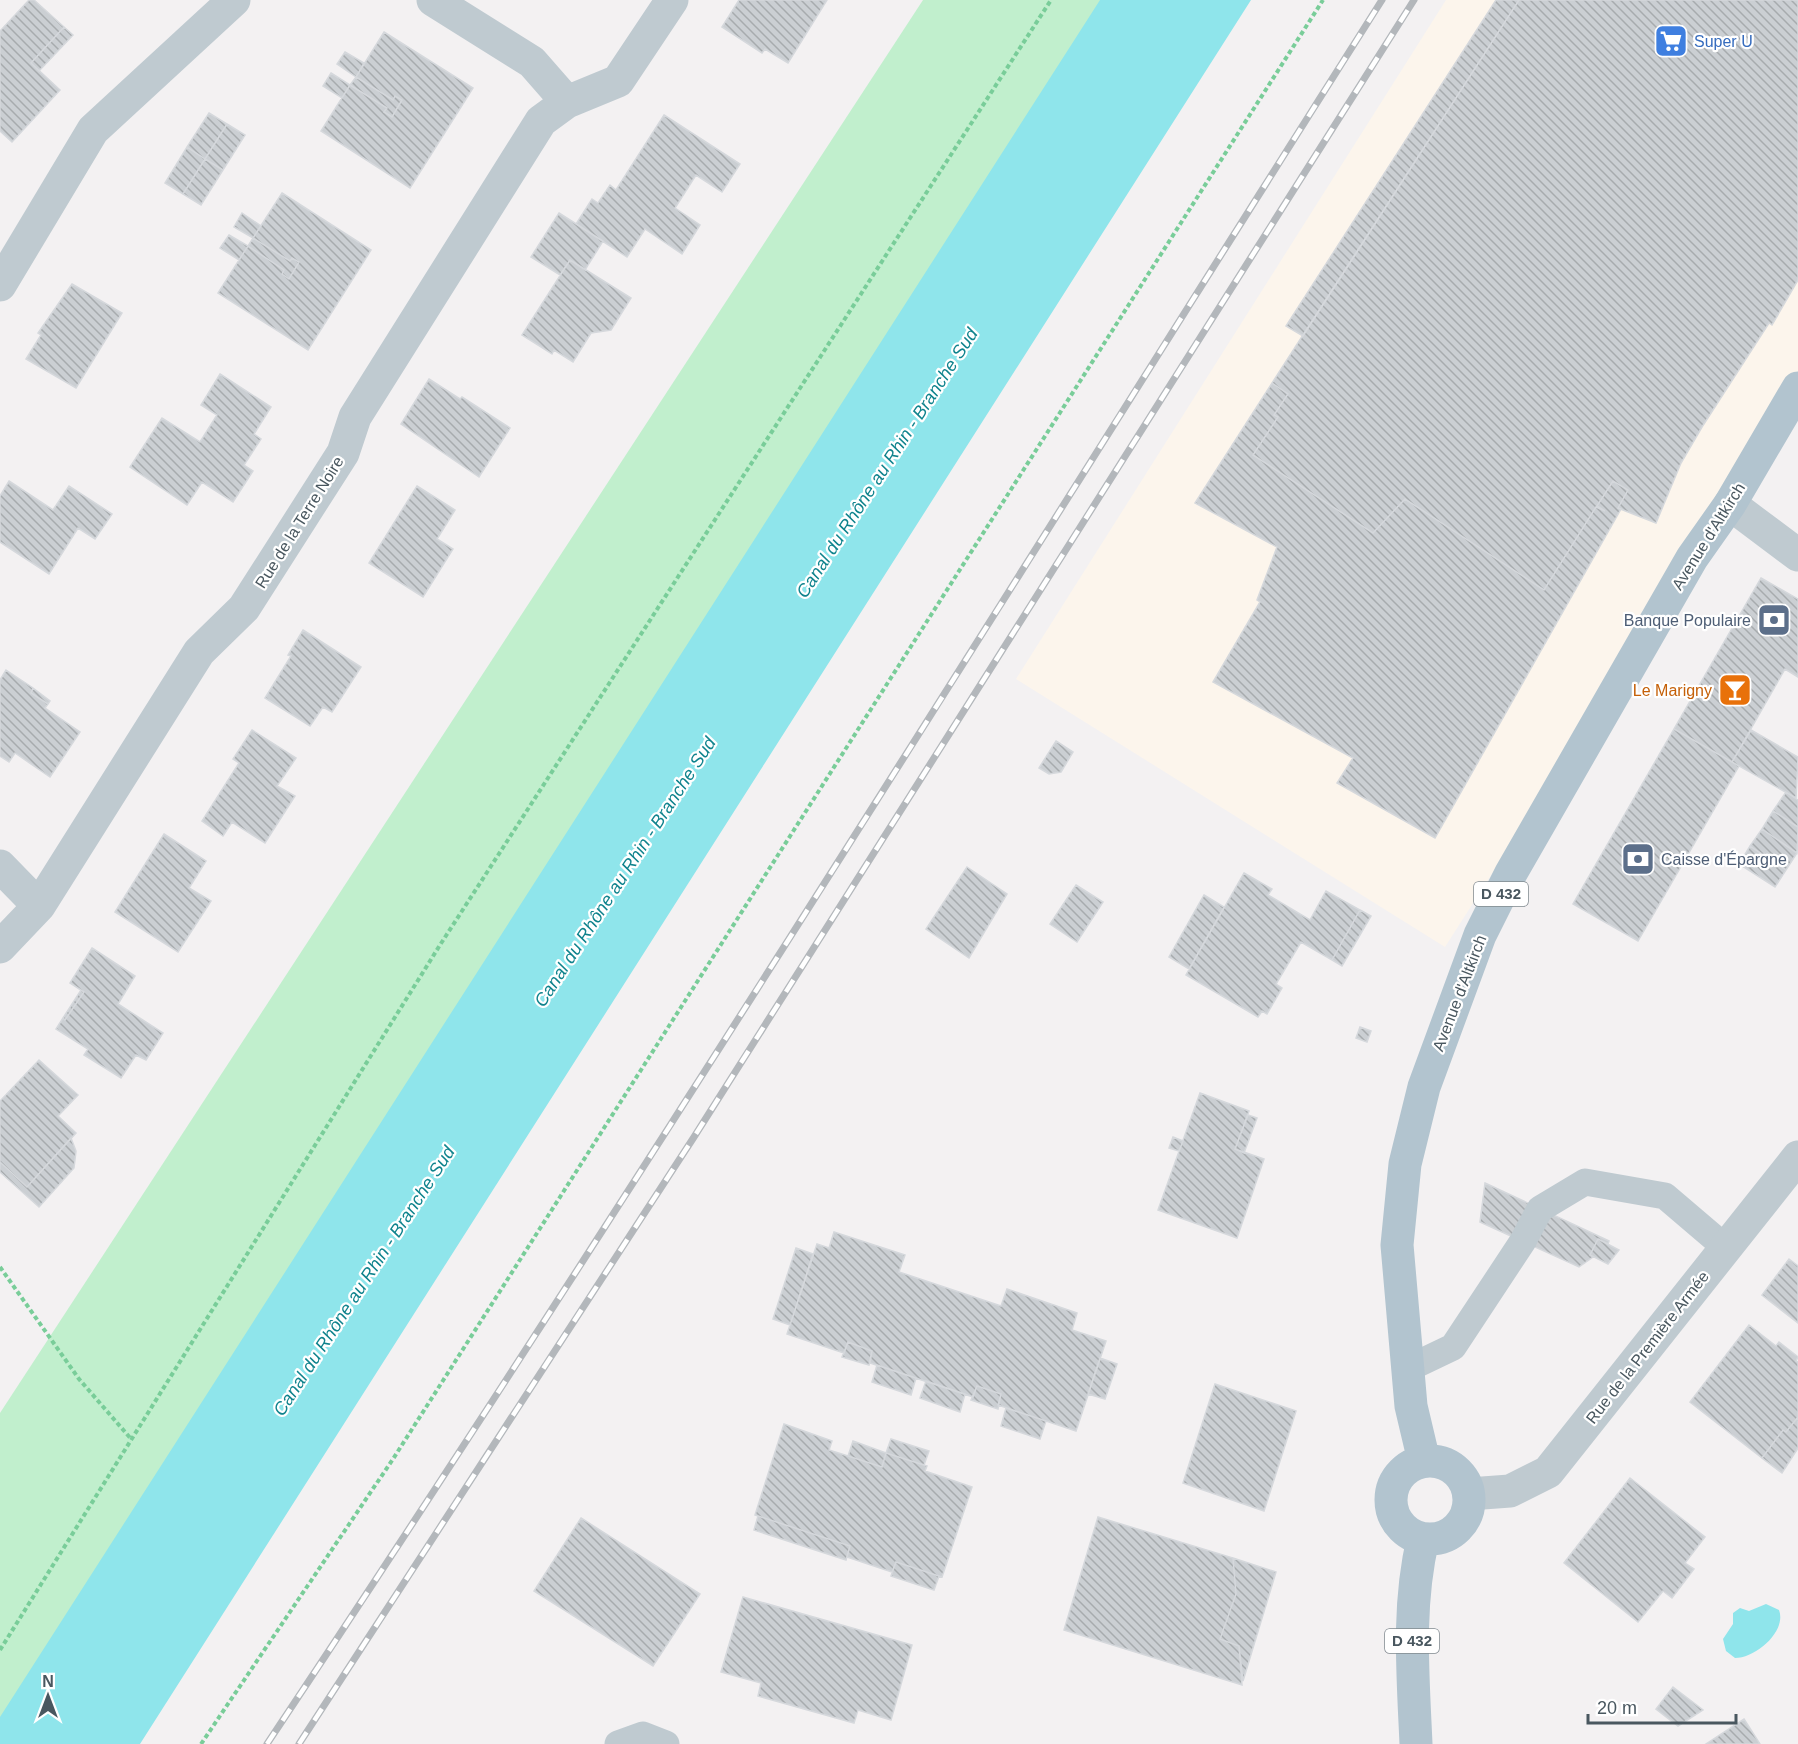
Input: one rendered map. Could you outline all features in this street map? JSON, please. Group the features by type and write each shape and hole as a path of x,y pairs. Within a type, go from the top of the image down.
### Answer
{"main road":[{"name":"Avenue d'Altkirch","path":"1424,1461 1411,1406 1397,1245 1405,1164 1424,1087 1480,935 1511,873 1692,558 1730,504 1798,388"},
{"path":"1424,1461 1437,1461 1448,1465 1465,1483 1469,1494 1465,1518 1457,1528 1447,1535 1423,1539 1401,1527 1391,1505 1395,1481 1412,1464 1424,1461"},
{"name":"D 432","path":"1416,1744 1411,1651 1416,1568 1423,1539"}],"street":[{"path":"0,285 93,130 234,0"},
{"path":"433,0 532,62 567,102"},
{"name":"Rue de la Terre Noire","path":"0,947 39,906 199,652 244,608 250,599 343,453 355,417 541,121 567,102 618,81 672,0"},
{"path":"1730,504 1798,555"},
{"path":"0,866 39,906"},
{"name":"Rue de la Première Armée","path":"1469,1494 1510,1491 1548,1472 1798,1157"}],"lane":[{"path":"1407,1369 1453,1347 1523,1241 1540,1209 1586,1182 1665,1196 1726,1248"},
{"path":"618,1744 643,1735 666,1744"}],"path":[{"path":"0,1650 440,945 1051,0"},
{"path":"201,1744 400,1449 1323,0"},
{"path":"0,1267 79,1380 132,1440"}],"shaded area":[{"path":"1446,0 1798,0 1798,395 1445,947 1016,679"}],"green space":[{"path":"923,0 1102,0 0,1719 0,1413"}],"water":[{"name":"Canal du Rhône au Rhin - Branche Sud","path":"1100,0 1251,0 140,1744 0,1744 0,1717"},
{"path":"1766,1604 1779,1610 1780,1618 1774,1634 1768,1642 1752,1653 1735,1658 1726,1651 1723,1639 1733,1624 1733,1613 1740,1608 1749,1611"}],"building":[{"path":"29,0 34,0 64,27 31,63 60,90 12,142 0,131 0,31"},
{"path":"739,0 827,0 788,63 765,49 762,53 722,27"},
{"path":"1496,0 1519,0 1303,336 1286,326"},
{"path":"1519,0 1798,0 1798,280 1772,325 1769,323 1702,427 1681,463 1656,523 1618,508 1628,490 1613,481 1597,506 1605,511 1596,507 1544,590 1405,499 1373,533 1253,455 1278,417 1274,415 1288,394 1272,383"},
{"path":"64,27 73,35 39,71 31,63"},
{"path":"384,32 473,88 410,188 321,131 350,85 387,108 384,112 392,117 402,100 395,96 393,100 356,77"},
{"path":"345,52 364,63 356,77 337,64"},
{"path":"331,73 350,85 342,98 323,86"},
{"path":"356,77 393,100 395,96 402,100 392,117 384,112 387,108 350,85"},
{"path":"209,113 227,124 205,159 187,147"},
{"path":"664,115 740,164 722,192 696,175 675,208 700,225 682,254 645,229 627,257 576,224 592,199 598,203 610,185 616,190"},
{"path":"227,124 245,135 223,170 205,159"},
{"path":"187,147 205,159 183,194 165,183"},
{"path":"205,159 223,170 201,205 183,194"},
{"path":"282,193 371,250 308,350 218,293 248,246 284,270 282,274 289,279 299,262 292,258 290,261 253,238"},
{"path":"242,213 261,226 253,238 234,227"},
{"path":"559,213 603,241 585,270 570,260 560,275 531,257"},
{"path":"229,235 248,246 239,260 220,248"},
{"path":"253,238 290,261 292,258 299,262 289,279 282,274 284,270 248,246"},
{"path":"570,260 631,298 611,330 591,333 573,362 554,350 552,354 522,335"},
{"path":"72,284 122,313 76,388 26,359 41,335 38,333"},
{"path":"220,374 271,407 254,434 261,439 244,465 253,471 233,502 202,482 187,505 130,467 162,418 200,442 217,415 201,405"},
{"path":"429,379 510,428 479,477 401,424"},
{"path":"1272,383 1288,394 1274,415 1278,417 1253,455 1373,533 1405,499 1544,590 1596,507 1605,511 1597,506 1613,481 1628,490 1618,508 1621,509 1435,838 1337,783 1353,758 1213,682 1260,602 1257,600 1277,547 1195,503"},
{"path":"9,481 53,510 69,486 112,514 95,539 78,528 49,574 0,542 0,496"},
{"path":"417,486 455,510 437,539 453,549 423,597 369,563"},
{"path":"1761,578 1798,599 1798,677 1785,669 1732,762 1674,729"},
{"path":"303,630 361,667 332,712 323,707 310,726 265,698 291,656 288,655"},
{"path":"6,670 33,688 31,693 48,704 45,708 80,732 50,777 15,753 9,762 0,756 0,680"},
{"path":"33,688 50,701 48,704 31,693"},
{"path":"1674,729 1739,766 1638,941 1573,904"},
{"path":"252,730 296,758 277,786 295,796 265,843 232,822 223,836 202,821 239,763 233,759"},
{"path":"1751,730 1798,757 1796,798 1732,762"},
{"path":"1056,741 1073,752 1061,772 1049,774 1039,768"},
{"path":"1786,792 1798,800 1798,827 1773,811"},
{"path":"1773,811 1798,827 1797,853 1762,829"},
{"path":"1762,829 1797,853 1786,870 1750,846"},
{"path":"164,834 206,861 189,888 211,901 178,952 115,912"},
{"path":"1750,846 1786,870 1775,887 1739,864"},
{"path":"967,867 1007,894 969,958 926,929"},
{"path":"1244,873 1272,889 1268,895 1310,920 1326,891 1360,910 1332,960 1301,942 1276,984 1282,988 1267,1014 1262,1011 1258,1017 1186,975"},
{"path":"1076,885 1103,902 1077,942 1050,924"},
{"path":"1204,895 1224,907 1189,969 1169,957"},
{"path":"1360,910 1371,916 1342,966 1332,960"},
{"path":"92,948 135,976 118,1004 163,1033 146,1060 136,1055 121,1078 84,1055 88,1049 56,1029 84,992 70,983"},
{"path":"81,990 84,992 65,1020 63,1018"},
{"path":"1360,1027 1371,1031 1367,1042 1356,1038"},
{"path":"39,1060 78,1095 58,1116 76,1133 27,1187 0,1162 0,1101"},
{"path":"1200,1093 1249,1111 1235,1149 1264,1159 1237,1238 1158,1210"},
{"path":"1248,1115 1257,1118 1244,1153 1235,1149"},
{"path":"1173,1137 1183,1141 1179,1151 1169,1148"},
{"path":"71,1138 76,1151 74,1168 39,1207 0,1172 0,1162 27,1187"},
{"path":"1485,1183 1609,1241 1608,1244 1598,1239 1590,1255 1593,1257 1579,1267 1480,1222"},
{"path":"834,1232 905,1255 899,1272 1001,1306 1007,1289 1077,1313 1072,1330 1106,1341 1076,1431 998,1405 1001,1394 977,1386 973,1397 870,1363 872,1351 848,1342 844,1353 787,1334 817,1244 829,1248"},
{"path":"1598,1239 1619,1250 1608,1264 1590,1255"},
{"path":"796,1248 813,1254 790,1325 773,1319"},
{"path":"1789,1259 1798,1266 1798,1323 1762,1295"},
{"path":"1749,1325 1776,1346 1779,1342 1798,1357 1796,1361 1798,1362 1798,1417 1786,1432 1783,1430 1762,1458 1690,1402"},
{"path":"848,1342 872,1351 869,1365 842,1357"},
{"path":"1100,1358 1117,1364 1105,1399 1088,1394"},
{"path":"877,1365 916,1378 911,1395 872,1382"},
{"path":"926,1381 965,1394 960,1412 920,1398"},
{"path":"1215,1384 1296,1411 1264,1511 1183,1483"},
{"path":"977,1386 1001,1394 998,1409 971,1400"},
{"path":"1006,1408 1046,1421 1040,1439 1001,1426"},
{"path":"1798,1417 1798,1448 1782,1473 1762,1458 1783,1430 1786,1432"},
{"path":"784,1424 832,1441 829,1450 882,1467 886,1453 927,1466 925,1471 972,1487 942,1577 896,1562 892,1572 847,1557 850,1546 755,1515"},
{"path":"891,1439 929,1451 924,1465 886,1453"},
{"path":"853,1441 886,1453 882,1467 848,1456"},
{"path":"1630,1478 1705,1537 1685,1563 1694,1569 1672,1598 1663,1591 1638,1622 1564,1563"},
{"path":"758,1516 850,1546 846,1560 754,1530"},
{"path":"1098,1517 1233,1558 1236,1594 1220,1639 1239,1646 1242,1685 1064,1630"},
{"path":"581,1518 700,1594 653,1666 534,1591"},
{"path":"1233,1558 1276,1572 1243,1681 1239,1646 1220,1639 1236,1594"},
{"path":"896,1562 939,1576 934,1590 891,1576"},
{"path":"743,1597 912,1645 891,1720 858,1710 854,1723 758,1696 761,1683 721,1672"},
{"path":"1673,1687 1703,1710 1678,1726 1656,1709"},
{"path":"1744,1719 1760,1744 1706,1744"}],"railway":[{"path":"267,1744 690,1094 1382,0"},
{"path":"299,1744 694,1137 1414,0"}],"place":[{"name":"Super U","path":"1671,41"},
{"name":"Banque Populaire","path":"1774,620"},
{"name":"Le Marigny","path":"1735,690"},
{"name":"Caisse d'Épargne","path":"1638,859"}]}
